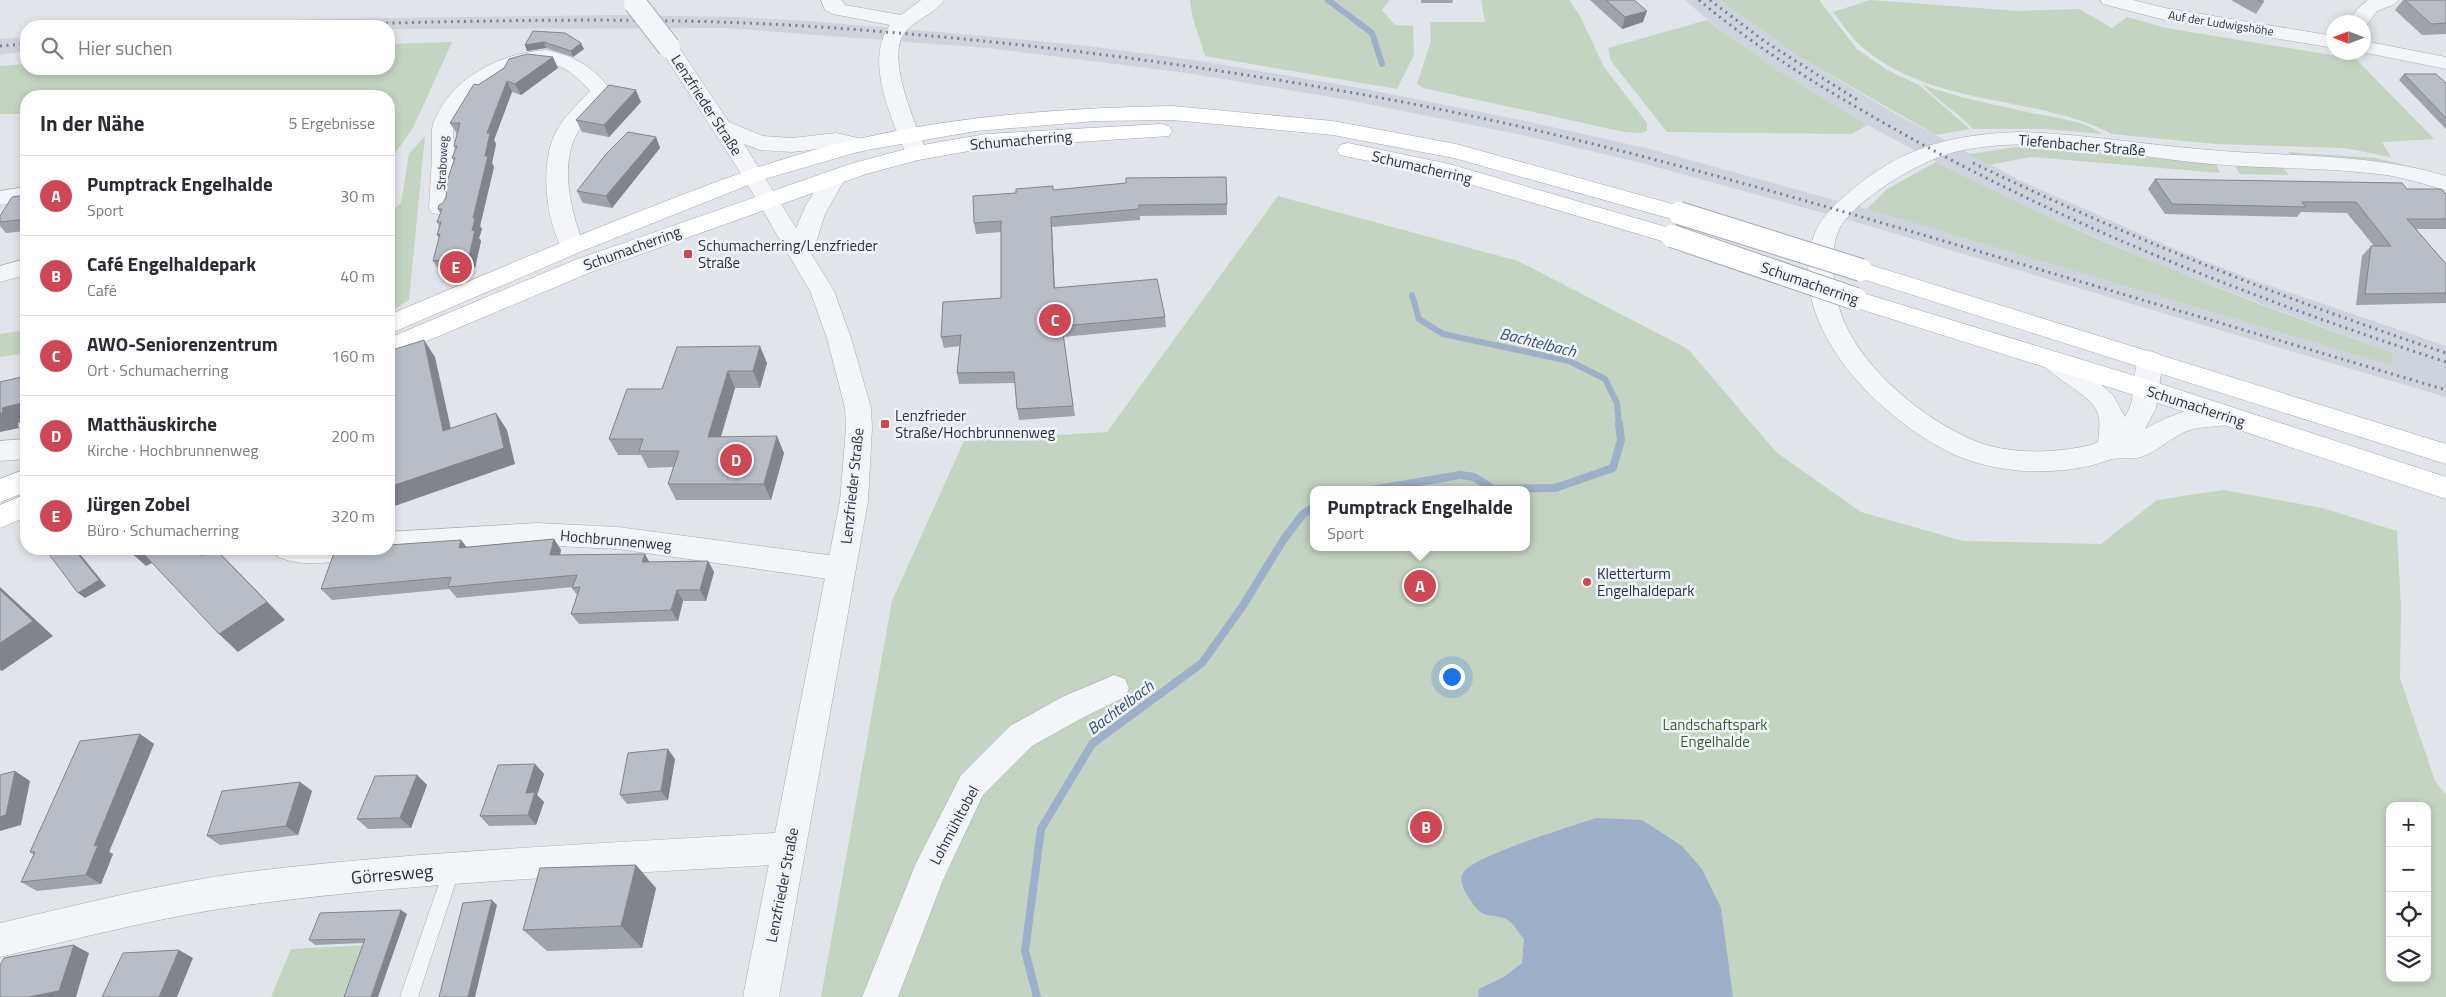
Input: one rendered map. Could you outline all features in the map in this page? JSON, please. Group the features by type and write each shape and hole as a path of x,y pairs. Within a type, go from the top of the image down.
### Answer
{"main road":[{"name":"Schumacherring","path":"395,345 583,266 768,199 835,177 912,144 976,124 1096,114 1172,113 1333,128 1456,151 1679,213 2446,454"},
{"name":"Schumacherring","path":"395,322 572,246 753,176 859,145 986,141 1173,131 1259,137 1331,146 1448,171 1672,236 1856,299 2146,389 2446,488"},
{"path":"0,491 20,483"},
{"path":"0,517 20,508"}],"street":[{"path":"831,0 832,6 840,10 906,22"},
{"path":"912,144 891,78 888,57 893,35 934,0"},
{"name":"Auf der Ludwigshöhe","path":"2110,0 2165,14 2326,41"},
{"path":"2361,15 2377,2 2388,0"},
{"name":"Lenzfrieder Straße","path":"634,1 669,47 722,127 768,199 822,291 839,338 858,408 859,428 854,501 761,997"},
{"path":"2371,48 2446,63"},
{"name":"Straboweg","path":"440,208 444,124 464,93 475,83 503,65 521,59 546,58 562,60 593,81 601,91 577,118 565,136 559,159 559,191 572,246"},
{"path":"722,127 760,143 792,145 836,140 859,145"},
{"name":"Tiefenbacher Straße","path":"2150,360 2143,410 2127,436 2111,449 2084,458 2036,462 2001,459 1968,449 1936,434 1897,406 1874,384 1850,354 1826,306 1819,278 1823,241 1833,220 1875,182 1914,157 1962,143 1988,139 2052,140 2224,158 2355,164 2388,168 2446,183"},
{"path":"801,254 806,226 815,207 835,177"},
{"path":"0,198 20,195"},
{"path":"0,274 20,269"},
{"path":"2055,362 2067,374 2090,387 2105,401 2112,417 2111,449 2137,448 2156,435 2184,422 2226,416"},
{"path":"0,451 20,449"},
{"name":"Hochbrunnenweg","path":"395,542 432,538 537,534 618,538 842,568"},
{"name":"Lohmühltobel","path":"880,997 928,874 972,785 1021,736 1073,707 1114,688"},
{"name":"Görresweg","path":"0,940 129,910 245,888 452,868 789,848"}],"lane":[{"path":"408,997 452,868"}],"shaded area":[{"path":"1685,0 1720,0 1801,58 1896,114 2019,180 2177,250 2256,281 2446,346 2446,397 1856,222 1642,163 1517,134 1348,100 1194,74 988,48 727,28 395,29 395,20 299,20 617,15 735,17 808,21 995,37 1088,46 1200,61 1360,88 1525,121 1650,149 1867,209 2391,364 2393,353 2169,269 2003,197 1867,125 1777,70 1708,20"},
{"path":"20,37 20,52 0,55 0,39"}],"green space":[{"path":"1190,0 1390,0 1382,10 1395,25 1413,26 1414,55 1397,89 1205,56 1192,15"},
{"path":"1481,0 1569,0 1580,16 1604,67 1647,123 1647,131 1640,133 1624,132 1423,88 1417,84 1431,41 1430,22 1485,22"},
{"path":"1720,0 1819,0 1857,49 1887,70 1919,85 1970,129 1936,135 1801,58"},
{"path":"1870,0 2019,11 2079,9 2112,28 2127,17 2166,28 2326,54 2326,60 2357,60 2434,139 2382,142 2391,157 2344,148 2216,144 2112,134 2081,121 2049,112 1952,91 1921,81 1890,67 1862,47 1850,35 1833,12"},
{"path":"1707,20 1777,70 1867,125 1852,134 1667,132 1611,61 1608,48"},
{"path":"452,42 413,128 395,154 395,90 20,90 20,114 0,114 0,66 20,64 20,75 395,75 395,44"},
{"path":"1923,85 1977,101 2079,123 2102,134 2045,129 1973,129"},
{"path":"425,136 409,300 395,309 395,208 401,203 409,154"},
{"path":"2016,147 2055,148 2216,164 2220,173 2031,157 1989,165 1969,154"},
{"path":"2288,152 2376,158 2426,170 2426,173 2292,157"},
{"path":"1936,162 1991,190 2104,242 2219,288 2393,353 2391,365 1867,209 1887,189"},
{"path":"2234,164 2283,168 2289,175 2240,174"},
{"name":"Landschaftspark Engelhalde","path":"1278,196 1518,261 1688,349 1776,452 1861,512 1963,541 2101,544 2157,500 2223,490 2322,508 2397,531 2401,607 2400,678 2435,781 2446,795 2446,997 821,997 892,601 964,441 1107,432"},
{"path":"20,331 20,354 0,357 0,334"},
{"path":"368,945 348,997 271,997 291,949"}],"water":[{"path":"1596,818 1642,820 1682,846 1702,869 1721,908 1733,997 1478,997 1479,989 1504,977 1522,963 1524,939 1506,919 1483,914 1476,907 1463,888 1461,880 1463,873 1470,866 1503,850"}],"building":[{"path":"1606,0 1634,0 1647,11 1625,17"},
{"path":"2405,0 2446,0 2446,23 2431,24"},
{"path":"533,31 565,33 581,43 571,51 544,42 525,45"},
{"path":"527,54 553,57 515,84 507,81 487,133 490,133 485,156 488,156 473,218 475,218 472,231 475,230 469,257 433,261 440,234 437,235 441,222 437,222 442,209 438,209 446,197 448,178 455,158 452,158 457,146 454,146 460,123 450,123 474,84 478,85 504,68 509,59"},
{"path":"2404,74 2436,74 2446,83 2446,118"},
{"path":"609,85 636,90 604,125 576,120"},
{"path":"628,132 656,137 606,196 577,191 606,154"},
{"path":"1226,177 1227,204 1139,205 1139,209 1051,217 1054,288 1157,279 1165,317 1062,326 1073,406 1017,409 1014,372 957,373 961,335 941,337 943,302 1001,298 1001,221 974,223 973,196 1016,193 1016,189 1053,186 1053,190 1126,183 1126,178"},
{"path":"2155,179 2402,183 2407,189 2441,189 2446,194 2446,219 2407,219 2446,264 2446,293 2365,294 2371,246 2391,246 2356,202 2302,202 2306,207 2172,204"},
{"path":"20,196 20,220 0,222 0,216 12,197"},
{"path":"424,340 443,431 496,413 504,448 395,485 395,349"},
{"path":"760,346 753,371 728,371 708,437 777,436 764,484 668,484 679,451 639,451 643,439 609,439 627,389 662,389 677,347"},
{"path":"20,377 20,404 2,408 3,413 0,413 0,382"},
{"path":"554,539 550,555 645,554 642,562 708,561 700,590 677,590 671,610 571,614 580,587 572,588 577,575 448,587 451,577 321,589 333,555 395,555 395,545 461,540 459,548"},
{"path":"50,555 79,555 99,580 78,593"},
{"path":"145,555 221,555 267,602 219,634"},
{"path":"0,590 33,621 0,643"},
{"path":"140,734 94,846 98,845 86,875 21,882 35,852 30,852 80,741"},
{"path":"668,749 661,791 620,795 628,753"},
{"path":"535,764 526,793 535,792 528,815 480,816 498,765"},
{"path":"15,771 6,815 0,817 0,775"},
{"path":"417,775 400,818 357,819 375,776"},
{"path":"300,782 286,826 207,836 222,791"},
{"path":"636,865 621,926 523,930 540,868"},
{"path":"492,900 468,997 439,997 463,903"},
{"path":"401,910 371,997 344,997 365,939 309,940 320,913"},
{"path":"74,945 59,991 28,997 0,997 0,964 4,958"},
{"path":"179,950 159,997 102,997 123,953"}],"waterway":[{"name":"Bachtelbach","path":"1328,0 1372,33 1382,64"},
{"name":"Bachtelbach","path":"1412,295 1419,319 1443,334 1569,361 1605,379 1617,403 1619,425"},
{"name":"Bachtelbach","path":"1530,488 1555,488 1613,468 1621,440 1619,424"},
{"name":"Bachtelbach","path":"1395,486 1460,475 1474,477 1488,486"},
{"name":"Bachtelbach","path":"1037,997 1025,951 1041,829 1092,744 1202,663 1242,607 1284,539 1303,514 1310,510"}],"railway":[{"path":"1699,0 1765,50 1836,95 1951,160 2020,194 2089,227 2159,257 2301,312 2446,362"},
{"path":"1710,0 1764,41 1859,101"},
{"path":"395,23 604,20 805,26 941,37 1145,60 1348,92 1504,123 1658,160 1888,225 2446,390"},
{"path":"0,46 20,44"},
{"path":"1973,163 2089,216 2206,266 2325,311 2446,353"}],"place":[{"name":"Schumacherring/Lenzfrieder Straße","path":"688,254"},
{"name":"Jürgen Zobel","path":"456,267"},
{"name":"AWO-Seniorenzentrum","path":"1055,320"},
{"name":"Lenzfrieder Straße/Hochbrunnenweg","path":"885,424"},
{"name":"Matthäuskirche","path":"736,460"},
{"name":"Kletterturm Engelhaldepark","path":"1587,582"},
{"name":"Pumptrack Engelhalde","path":"1420,586"},
{"name":"Café Engelhaldepark","path":"1426,827"}]}
